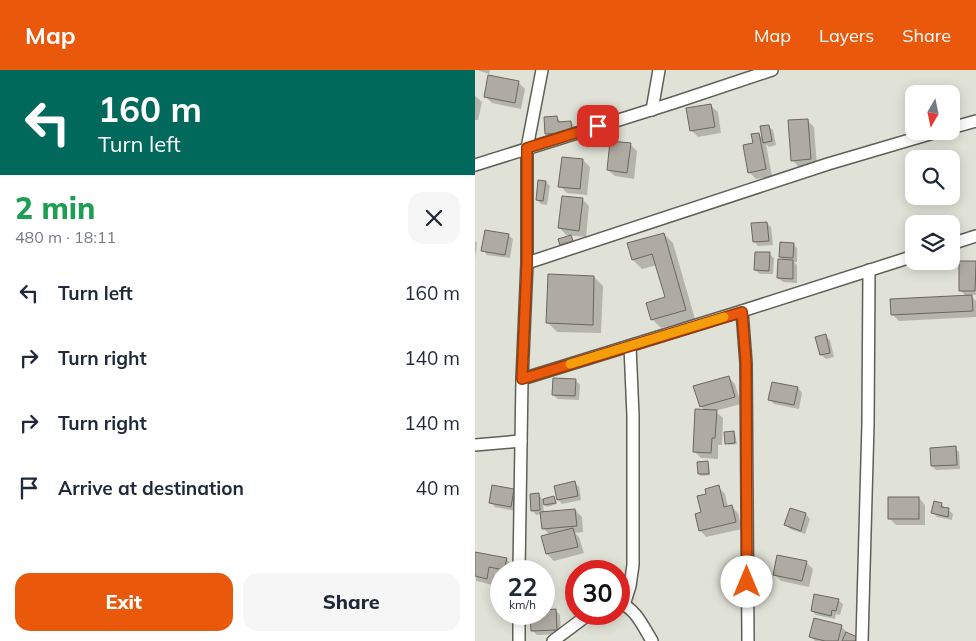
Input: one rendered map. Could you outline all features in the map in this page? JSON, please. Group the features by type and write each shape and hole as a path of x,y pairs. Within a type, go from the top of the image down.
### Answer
{"street":[{"path":"519,560 522,379 527,263 527,148 542,70"},
{"path":"651,110 659,70"},
{"path":"475,166 772,70"},
{"path":"960,125 976,120"},
{"path":"527,263 818,167 910,140"},
{"path":"960,241 976,236"},
{"path":"522,379 742,312 905,259"},
{"path":"863,641 869,270"},
{"path":"742,312 746,363 748,641"},
{"path":"630,346 633,416 633,565 630,586"},
{"path":"475,445 521,441"},
{"path":"630,611 635,615 652,641"},
{"path":"519,625 519,641"},
{"path":"553,641 574,625"}],"building":[{"path":"488,75 519,81 515,103 484,97"},
{"path":"711,104 715,127 690,131 686,108"},
{"path":"557,116 558,122 571,121 572,133 545,134 544,117"},
{"path":"808,119 811,159 791,161 788,120"},
{"path":"769,125 772,141 763,143 760,126"},
{"path":"759,133 766,169 748,173 743,145 753,143 751,134"},
{"path":"610,141 631,143 627,173 607,170"},
{"path":"562,157 583,159 580,189 558,187"},
{"path":"538,180 546,181 543,201 536,200"},
{"path":"562,196 583,198 579,231 558,228"},
{"path":"767,222 769,241 753,242 751,223"},
{"path":"485,230 509,234 505,255 481,251"},
{"path":"664,233 686,310 651,320 646,303 665,297 652,254 632,260 627,243"},
{"path":"571,235 573,241 560,245 558,239"},
{"path":"780,242 794,243 793,258 779,257"},
{"path":"755,252 770,252 769,271 754,270"},
{"path":"778,259 793,260 793,279 777,278"},
{"path":"960,261 976,261 975,291 959,291"},
{"path":"548,274 594,276 593,325 546,323"},
{"path":"972,295 973,311 891,315 890,299"},
{"path":"826,334 830,353 820,355 815,337"},
{"path":"729,376 735,397 700,407 693,386"},
{"path":"553,378 576,379 575,396 552,395"},
{"path":"772,382 798,387 794,405 768,400"},
{"path":"695,409 717,410 715,438 712,438 711,453 693,452"},
{"path":"734,431 735,443 725,444 724,432"},
{"path":"956,446 957,465 931,466 930,448"},
{"path":"708,461 709,474 698,474 697,462"},
{"path":"575,481 578,496 557,500 554,486"},
{"path":"492,485 514,489 511,507 489,503"},
{"path":"719,485 724,507 732,505 736,522 699,531 695,514 701,512 697,496 706,494 705,489"},
{"path":"539,493 540,510 531,511 530,494"},
{"path":"554,496 556,503 544,505 543,499"},
{"path":"888,497 919,497 919,519 888,519"},
{"path":"934,501 942,503 941,507 949,508 948,517 931,513"},
{"path":"790,508 806,513 801,531 784,525"},
{"path":"575,509 577,526 542,529 540,512"},
{"path":"573,528 578,547 546,554 541,536"},
{"path":"475,552 507,558 506,560 490,560 487,579 475,576"},
{"path":"777,555 807,561 802,581 773,575"},
{"path":"814,594 839,599 836,611 832,610 831,616 811,611"},
{"path":"555,609 557,630 531,631 531,625 555,625"},
{"path":"814,618 842,625 838,641 825,641 809,637"},
{"path":"846,632 857,637 855,641 842,641"}],"slow traffic":[{"path":"570,364 724,317"}],"route":[{"path":"598,126 527,148 527,263 522,379 742,312 746,363 747,582"}]}
